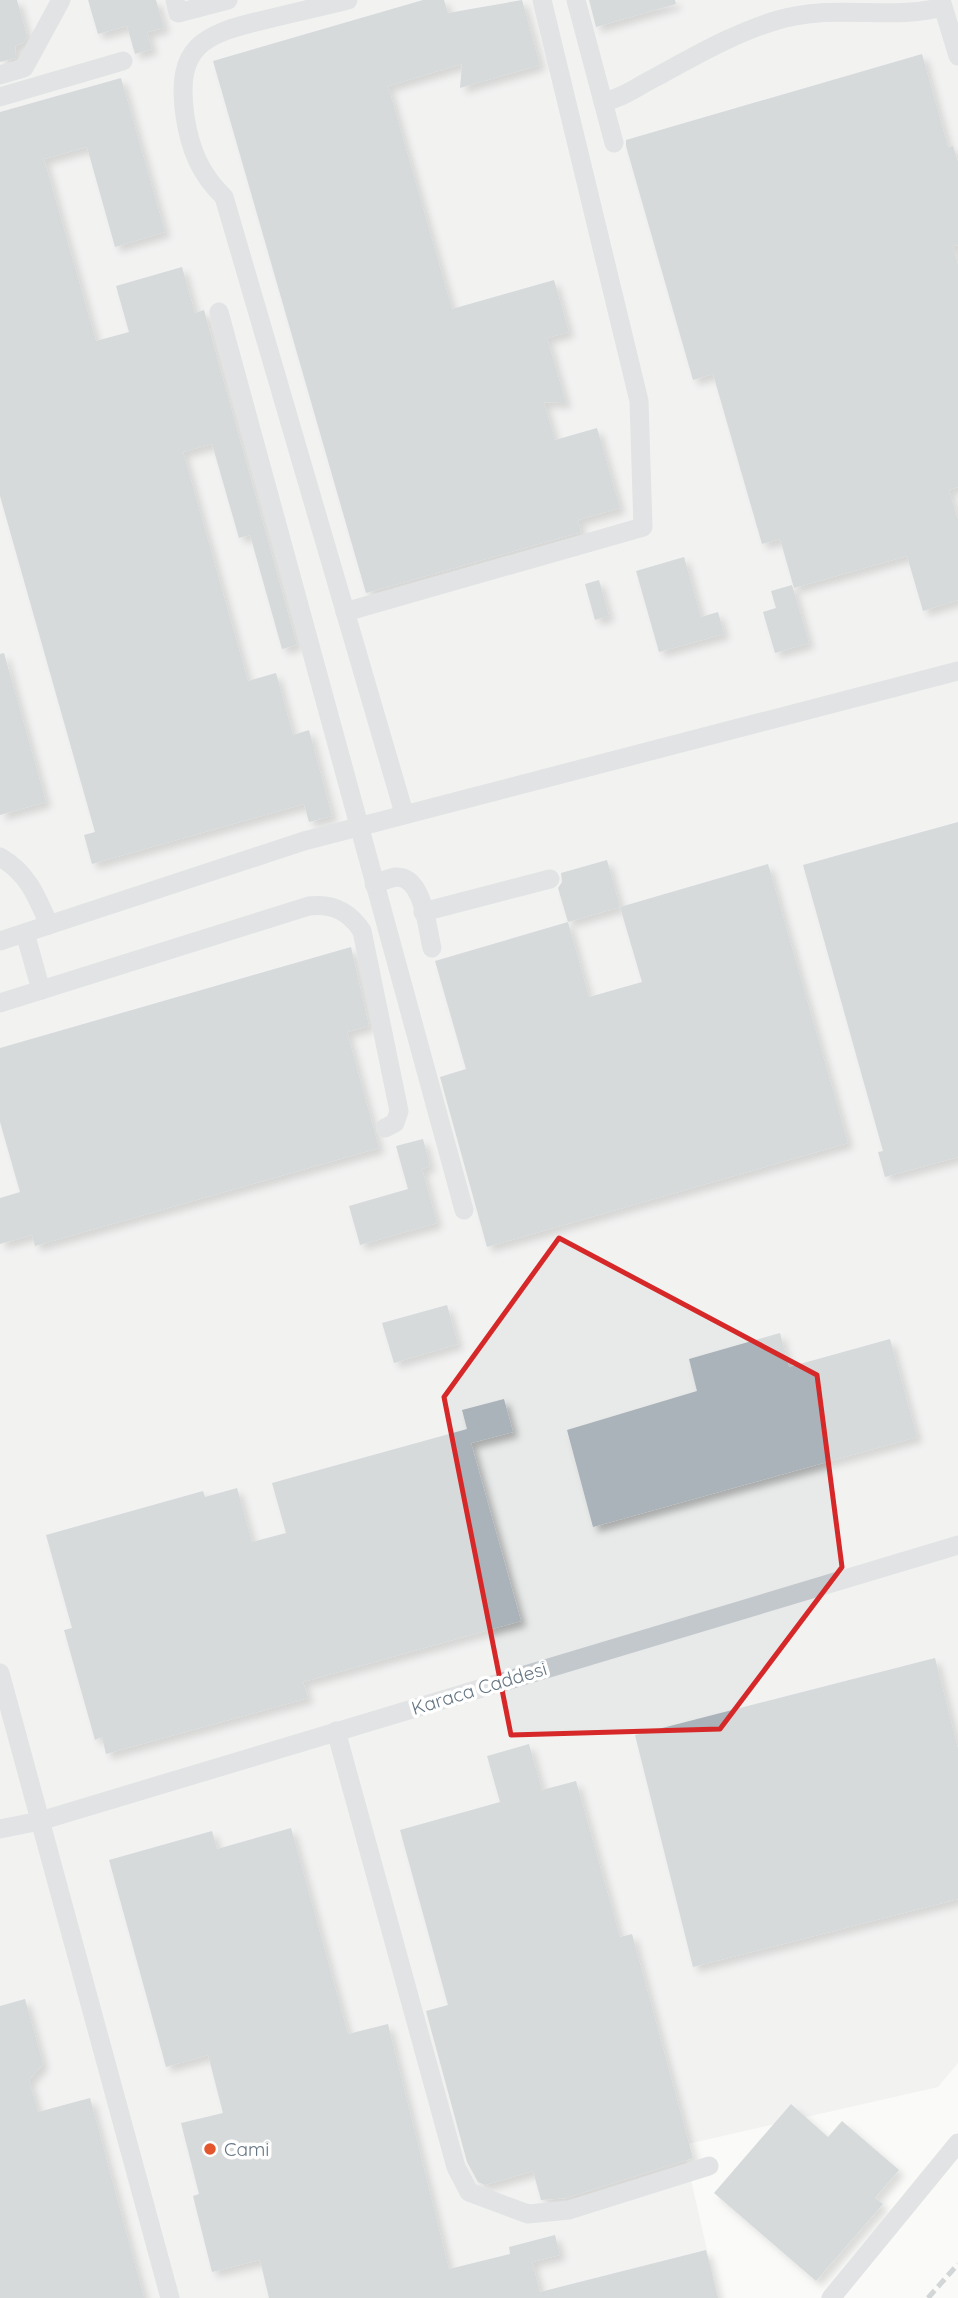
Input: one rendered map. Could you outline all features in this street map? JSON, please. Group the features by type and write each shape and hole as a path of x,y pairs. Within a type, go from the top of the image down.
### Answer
{"street":[{"path":"0,75 24,68 61,0"},
{"path":"175,0 178,13 228,0"},
{"path":"348,0 219,31 194,51 181,89 194,154 208,180 224,197 404,813"},
{"path":"345,612 643,527 639,401 542,0"},
{"path":"576,0 614,143"},
{"path":"603,102 618,99 690,59 777,20 818,11 921,13 942,4 958,56"},
{"path":"0,97 123,61"},
{"path":"219,312 464,1210"},
{"path":"0,941 404,813 958,671"},
{"path":"0,857 33,886 50,925"},
{"path":"374,884 395,877 405,879 415,887 432,948"},
{"path":"423,912 550,879"},
{"path":"0,1003 309,906 337,908 352,918 362,931 399,1111 395,1123 386,1128"},
{"path":"24,933 41,990"},
{"name":"Karaca Caddesi","path":"0,1829 40,1821 958,1545"},
{"path":"0,1673 170,2298"},
{"path":"337,1731 456,2167 469,2192 528,2214 569,2210 709,2166"},
{"path":"831,2298 958,2143"}],"highlighted area":[{"path":"559,1238 817,1375 842,1567 720,1729 511,1735 444,1397"}],"shaded area":[{"path":"0,0 958,0 958,2063 938,2087 683,2145 718,2298 0,2298"}],"building":[{"path":"0,0 17,0 27,36 23,43 15,46 16,58 0,62"},
{"path":"88,0 156,0 164,28 147,32 152,49 135,54 127,26 98,34"},
{"path":"423,0 444,0 448,13 522,0 540,65 460,88 462,64 388,86 452,309 554,280 569,332 547,338 566,403 544,402 555,440 597,428 620,508 578,520 581,532 366,593 213,61"},
{"path":"589,0 675,0 676,4 596,27"},
{"path":"922,54 948,147 953,146 958,162 958,245 953,246 958,265 958,487 949,490 958,520 958,600 923,611 907,556 794,588 780,539 762,544 713,374 693,380 626,146 626,140"},
{"path":"121,78 165,232 115,247 87,147 44,159 96,341 129,332 116,286 182,267 195,313 204,310 297,645 282,649 250,535 239,538 212,444 183,452 248,681 276,673 293,735 309,730 332,816 309,822 304,804 92,864 84,835 95,832 0,496 0,112"},
{"path":"684,557 701,617 718,612 724,634 659,652 636,571"},
{"path":"599,580 609,616 595,620 585,584"},
{"path":"792,585 809,643 775,653 763,612 776,608 771,591"},
{"path":"4,653 46,802 0,815 0,654"},
{"path":"958,822 958,1157 885,1177 878,1152 883,1151 803,865"},
{"path":"607,860 620,907 568,922 558,888 562,882 561,873"},
{"path":"768,864 848,1143 487,1247 440,1077 466,1069 435,961 568,922 589,997 642,982 620,907"},
{"path":"351,947 369,1026 347,1032 379,1148 35,1246 32,1235 0,1244 0,1198 20,1192 0,1122 0,1048"},
{"path":"423,1139 430,1166 422,1169 437,1223 360,1245 349,1206 408,1189 396,1146"},
{"path":"447,1305 458,1344 394,1363 382,1323"},
{"path":"780,1333 789,1367 890,1339 917,1437 593,1527 567,1430 697,1391 689,1359"},
{"path":"504,1399 513,1432 471,1443 521,1621 303,1682 308,1698 106,1754 102,1737 95,1740 64,1630 72,1628 46,1535 203,1491 205,1497 237,1488 252,1542 286,1533 272,1483 467,1429 462,1410"},
{"path":"935,1658 958,1749 958,1899 693,1967 635,1735"},
{"path":"529,1744 542,1790 576,1781 620,1937 632,1934 693,2158 566,2198 541,2200 533,2171 485,2185 478,2182 467,2162 426,2011 448,2005 400,1830 500,1802 487,1756"},
{"path":"291,1828 348,2034 388,2024 449,2269 510,2254 509,2247 555,2235 560,2255 532,2262 540,2292 706,2250 718,2298 269,2298 260,2260 212,2272 193,2196 199,2194 181,2123 223,2113 208,2055 166,2067 109,1860 212,1831 217,1849"},
{"path":"25,1999 43,2064 29,2080 38,2112 90,2098 144,2298 0,2298 0,2006"},
{"path":"791,2104 828,2137 842,2121 899,2170 875,2198 883,2204 816,2281 714,2193"}],"railway":[{"path":"928,2298 958,2264"}],"place":[{"name":"Cami","path":"210,2149"}]}
